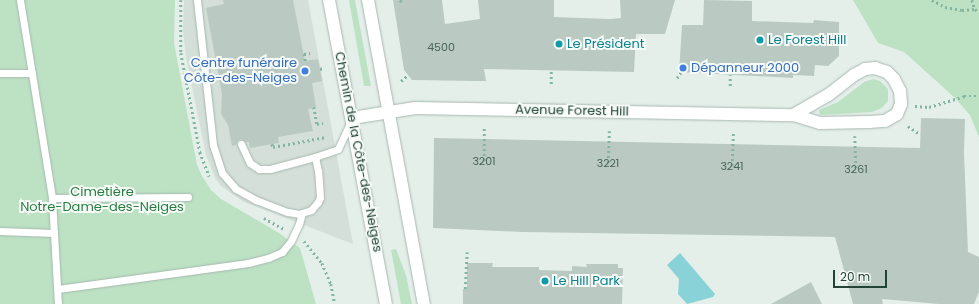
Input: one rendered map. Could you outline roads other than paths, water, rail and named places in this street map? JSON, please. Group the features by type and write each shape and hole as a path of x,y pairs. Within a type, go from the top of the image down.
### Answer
{"street":[{"name":"Chemin de la Côte-des-Neiges","path":"329,0 386,304"},
{"path":"368,0 424,304"},
{"name":"Avenue Forest Hill","path":"352,118 415,108 794,115 820,123 885,121 894,117 900,109 900,91 894,79 887,72 875,68 866,68 854,75 828,96 794,115"}],"lane":[{"path":"20,0 52,198 58,304"},
{"path":"198,0 209,122 218,164 229,181 245,196 288,212 302,213 315,207 320,197 318,171 315,157"},
{"path":"0,73 32,73"},
{"path":"241,144 250,164 259,169 270,169 338,149 352,118"},
{"path":"52,198 188,198"},
{"path":"58,289 248,263 268,258 282,252 291,241 300,224 302,213"},
{"path":"0,231 54,233"}],"water":[{"path":"680,253 715,294 713,297 687,304 678,294 679,279 667,265"}],"place":[{"name":"Le Forest Hill","path":"760,40"},
{"name":"Le Président","path":"559,44"},
{"name":"Dépanneur 2000","path":"683,68"},
{"name":"Centre funéraire Côte-des-Neiges","path":"305,71"},
{"name":"Le Hill Park","path":"545,281"}],"park label":[{"name":"Cimetière Notre-Dame-des-Neiges","path":"102,200"}]}
